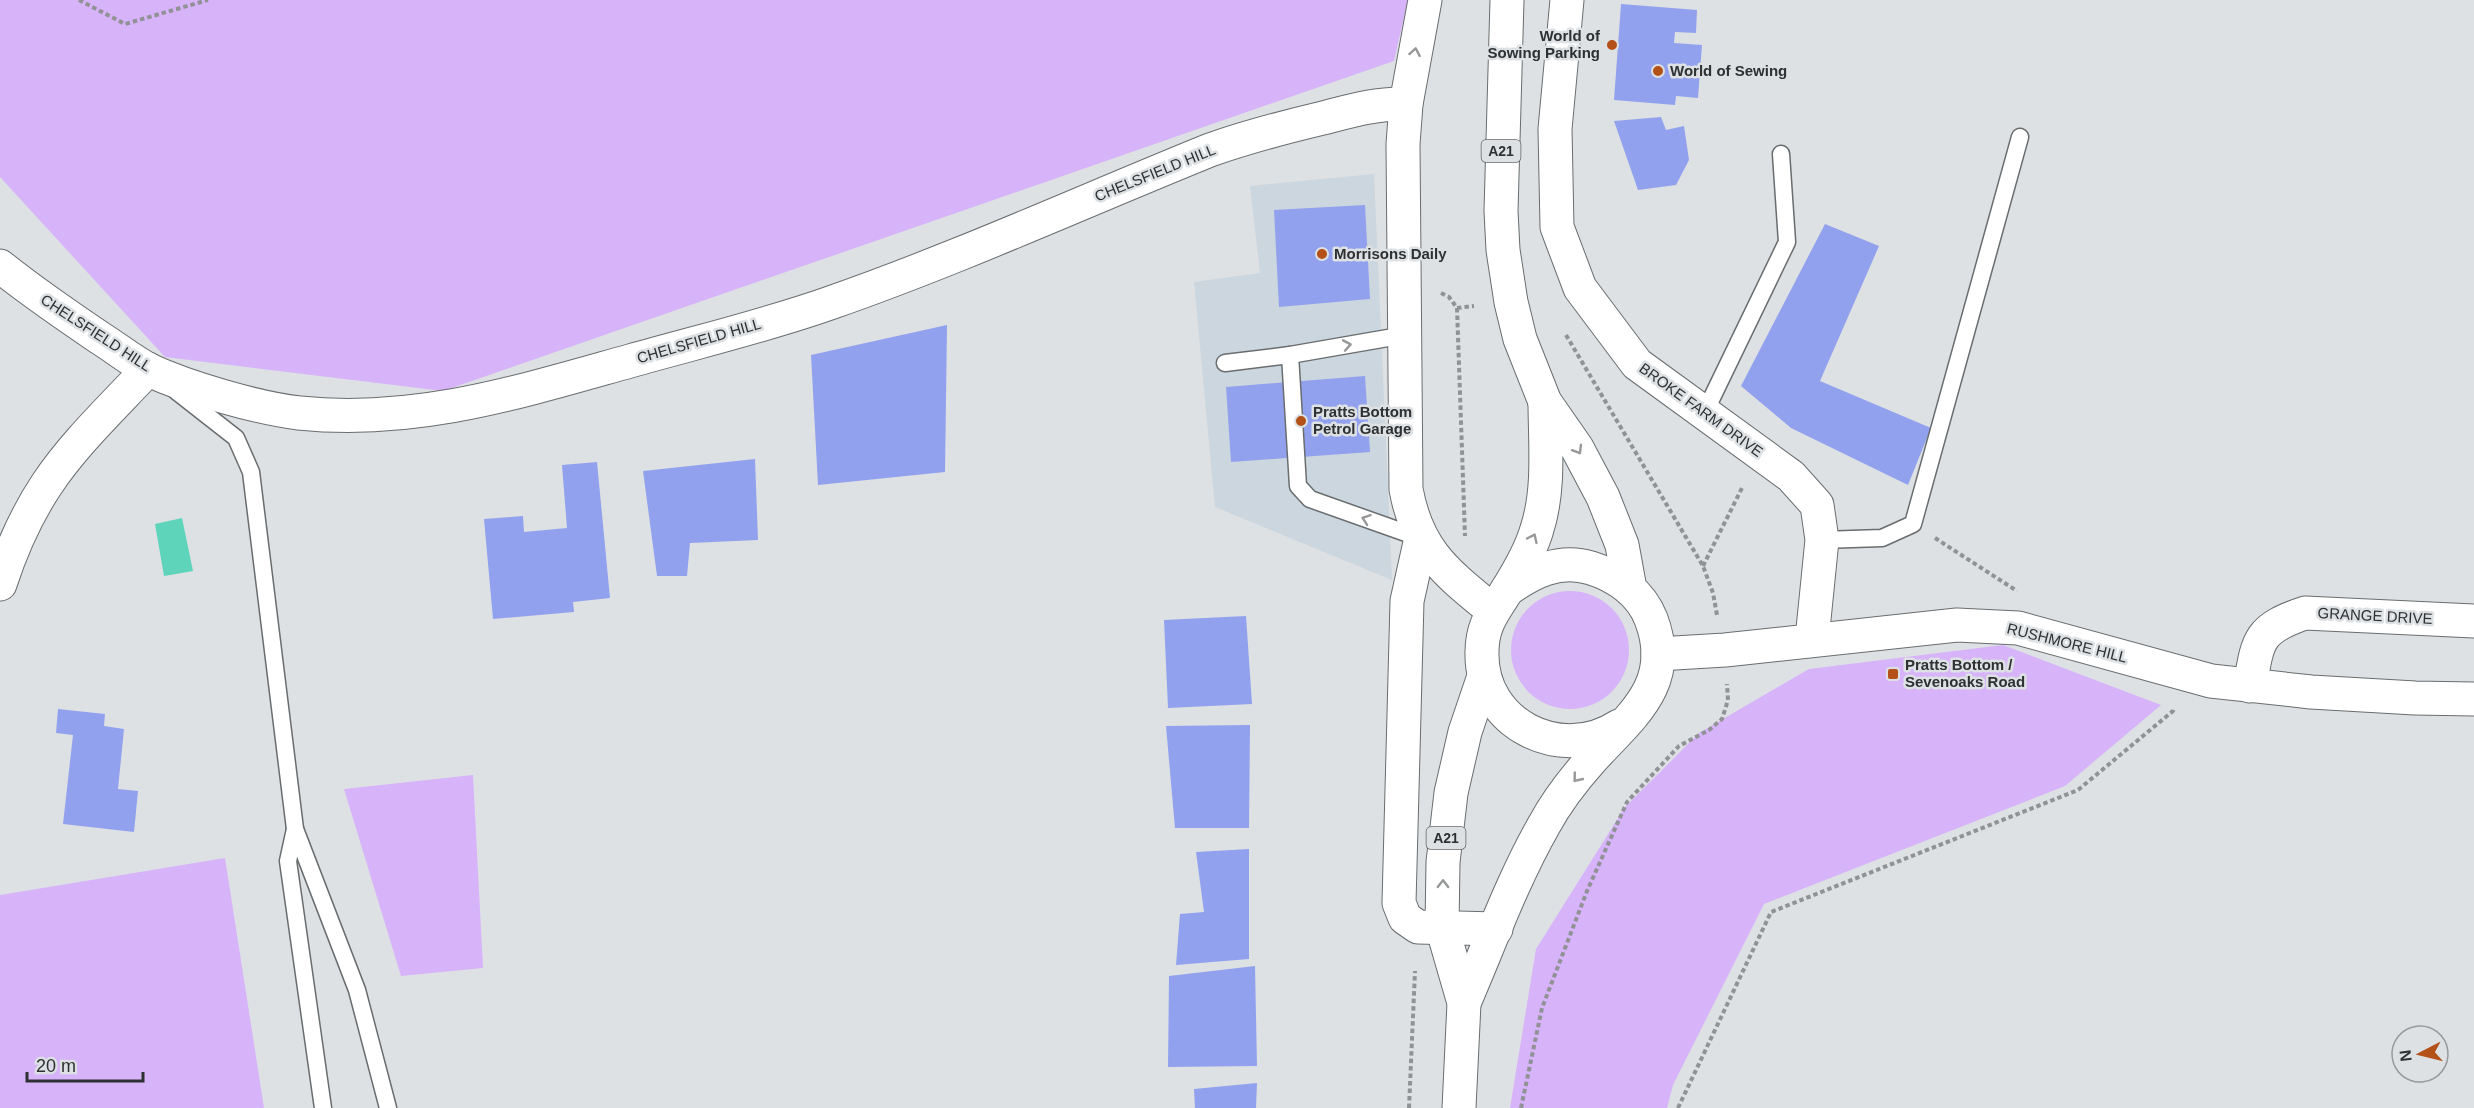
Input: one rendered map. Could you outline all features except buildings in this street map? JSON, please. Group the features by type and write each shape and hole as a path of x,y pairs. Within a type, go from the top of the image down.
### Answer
{"main road":[{"path":"1425,0 1406,104 1402,194 1406,489 1411,515 1421,538 1438,563 1500,600"},
{"name":"A21","path":"1507,0 1500,166 1506,276 1520,339 1545,402 1578,448 1604,497 1622,545 1630,589"},
{"name":"BROKE FARM DRIVE","path":"1567,0 1555,129 1557,227 1580,288 1637,364 1791,476 1817,505 1822,540 1812,639"},
{"name":"CHELSFIELD HILL","path":"0,266 23,285 148,369 186,384 253,404 298,412 363,416 403,414 478,402 827,304 899,278 1210,150 1255,135 1368,106 1388,103 1406,104"},
{"path":"0,584 26,521 47,484 85,437 148,369"},
{"name":"A21","path":"1500,600 1537,530 1544,496 1545,402"},
{"path":"1421,538 1407,601 1399,903 1405,918 1430,927 1496,929"},
{"path":"1582,565 1608,573 1630,589 1647,610 1657,635 1658,654 1653,683 1644,702 1630,718 1604,735 1575,742 1545,738 1518,725 1497,703 1484,676 1481,653 1484,631 1500,600 1529,574 1555,566 1582,565"},
{"name":"GRANGE DRIVE","path":"2250,686 2257,647 2265,632 2283,620 2306,613 2474,621"},
{"name":"RUSHMORE HILL","path":"1658,654 1725,650 1957,625 2018,628 2181,674 2250,686 2415,698 2474,699"},
{"name":"A21","path":"1464,1003 1430,927 1443,862 1451,793 1465,732 1484,676"},
{"name":"A21","path":"1459,1108 1464,1003 1524,862 1545,823 1565,793 1630,718"}],"lane":[{"path":"1822,540 1882,538 1912,524 2020,137"},
{"path":"1705,412 1787,243 1781,154"},
{"path":"1225,363 1290,355 1405,335"},
{"path":"1290,355 1298,486 1310,499 1421,538"},
{"path":"148,369 236,438 251,472 295,829 357,990 388,1108"},
{"path":"295,829 288,861 323,1108"}],"path":[{"path":"79,0 125,24 208,0"},
{"path":"1465,541 1457,308 1474,306"},
{"path":"1566,334 1703,566 1713,592 1718,623"},
{"path":"1703,566 1759,453"},
{"path":"1912,524 2020,593 2018,628"},
{"path":"1678,1108 1771,912 2078,790 2173,711 2181,674"},
{"path":"1521,1108 1542,1008 1587,891 1628,802 1679,746 1709,730 1722,719 1728,700"},
{"path":"1409,1108 1430,927"}],"shaded area":[{"path":"0,0 1408,0 1394,61 443,391 165,357 0,177"},
{"path":"1374,174 1392,580 1215,507 1194,282 1260,273 1250,186"},
{"path":"182,518 193,571 164,576 155,524"},
{"path":"1570,591 1593,596 1612,608 1624,627 1629,650 1624,673 1612,692 1593,704 1570,709 1547,704 1528,692 1516,673 1511,650 1516,627 1528,608 1547,596"},
{"path":"2003,645 2161,705 2065,786 1764,904 1673,1085 1667,1108 1510,1108 1536,949 1625,807 1699,733 1809,669"},
{"path":"473,775 483,968 401,976 344,789"},
{"path":"225,858 264,1108 0,1108 0,895"}],"place":[{"name":"World of Sowing Parking","path":"1612,45"},
{"name":"World of Sewing","path":"1658,71"},
{"name":"Morrisons Daily","path":"1322,254"},
{"name":"Pratts Bottom Petrol Garage","path":"1301,421"},
{"name":"Pratts Bottom / Sevenoaks Road","path":"1893,674"}]}
